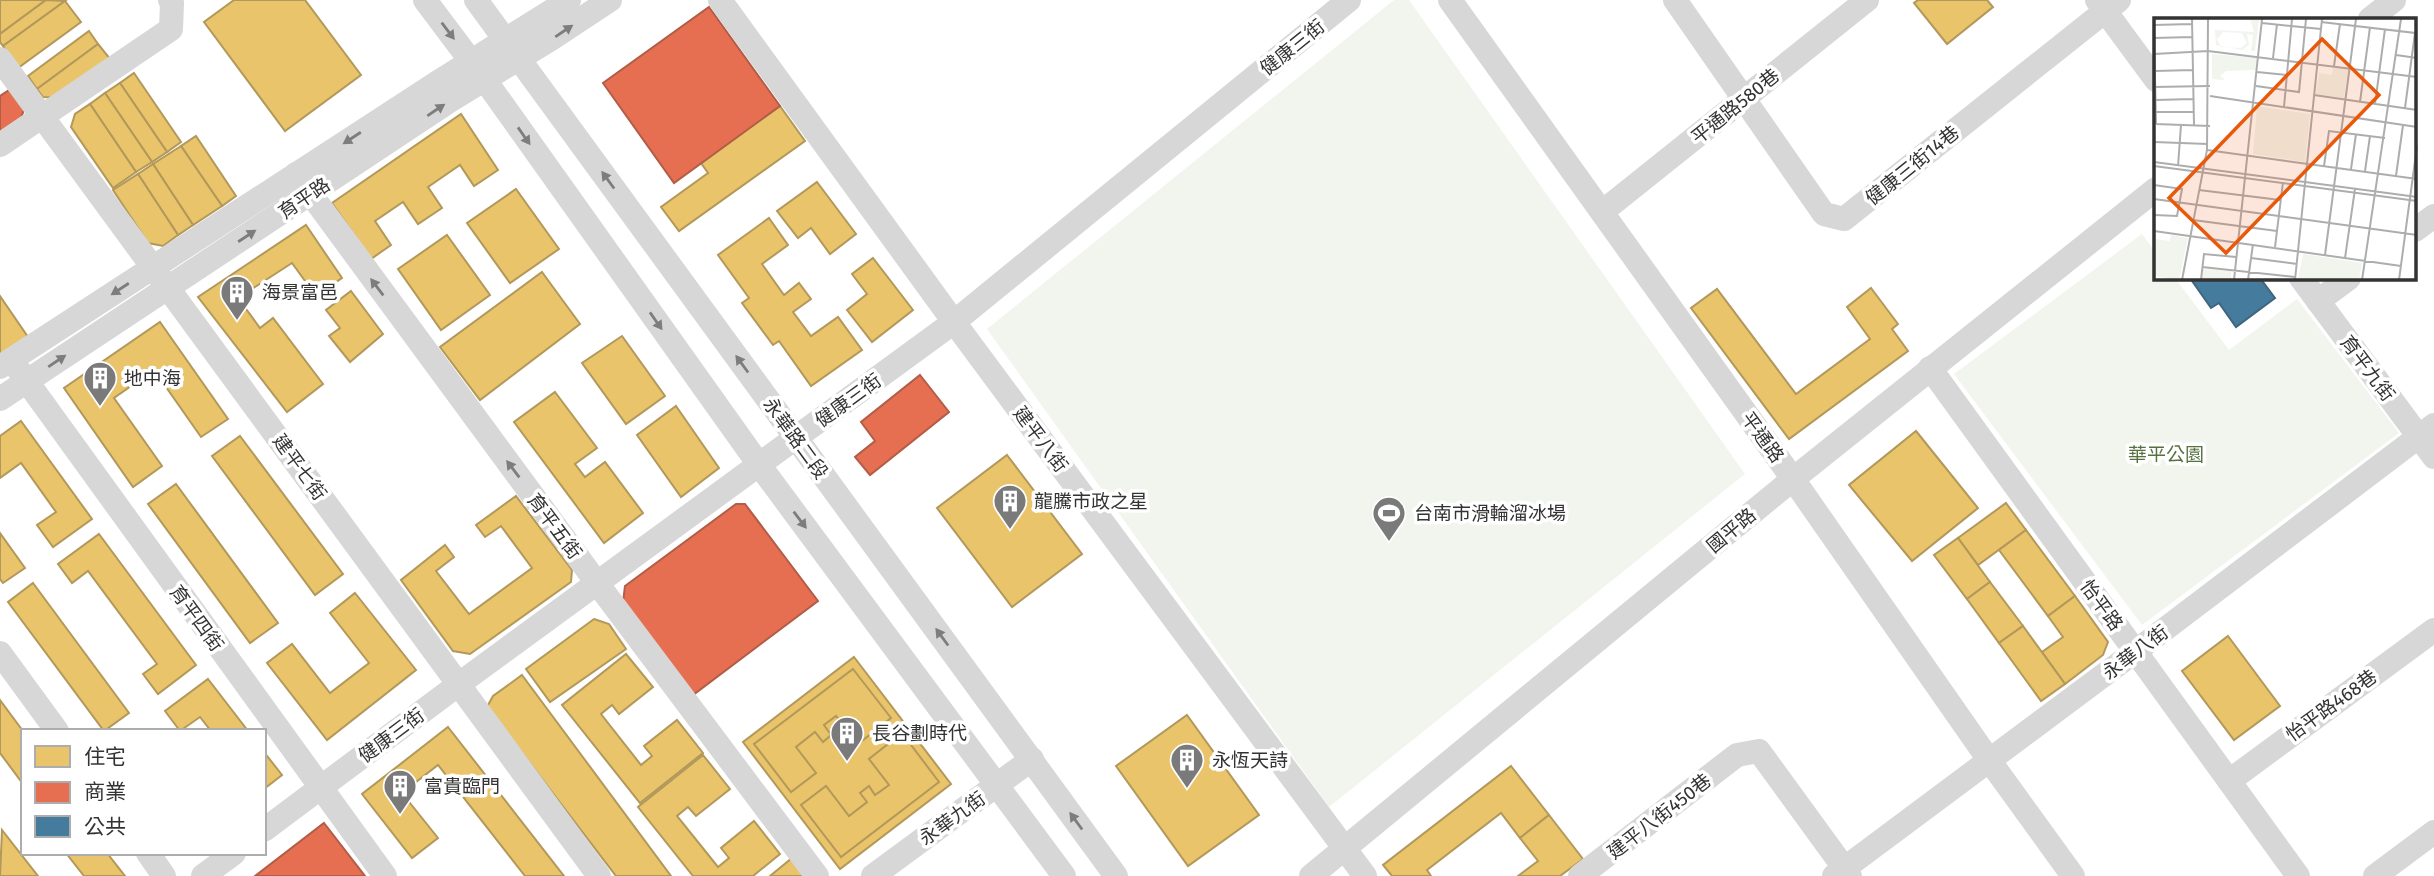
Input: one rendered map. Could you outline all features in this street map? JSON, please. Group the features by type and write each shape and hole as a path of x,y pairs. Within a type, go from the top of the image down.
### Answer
{"street":[{"path":"425,0 760,466 1064,876"},
{"name":"永華路二段","path":"477,0 1116,876"},
{"name":"育平路","path":"513,49 569,0"},
{"name":"育平路","path":"5,363 153,268 303,184 513,49 610,0"},
{"name":"建平八街","path":"720,0 954,323 1365,876"},
{"name":"健康三街","path":"266,829 458,684 954,323 1349,0"},
{"name":"平通路","path":"1450,0 2073,876"},
{"path":"1675,0 1743,99"},
{"name":"平通路580巷","path":"1602,212 1867,0"},
{"path":"2371,18 2394,0"},
{"path":"0,145 171,29 171,1"},
{"path":"2107,4 2154,77"},
{"name":"健康三街14巷","path":"1743,99 1824,214 1844,219 2107,4"},
{"name":"建平七街","path":"0,59 599,876"},
{"name":"育平路","path":"0,399 168,288 303,184"},
{"name":"育平五街","path":"303,184 817,876"},
{"name":"國平路","path":"1311,876 1793,479 2154,191"},
{"path":"2416,229 2434,216"},
{"name":"育平九街","path":"2302,280 2426,430 2434,457"},
{"path":"2318,301 2346,280"},
{"name":"育平四街","path":"5,363 27,381 385,876"},
{"name":"怡平路","path":"1930,368 2298,876"},
{"name":"永華八街","path":"1842,873 2426,430"},
{"name":"怡平路468巷","path":"2229,781 2434,630"},
{"path":"0,653 56,729"},
{"name":"建平八街450巷","path":"1580,876 1737,755 1759,751 1842,873"},
{"name":"永華九街","path":"873,876 1032,759"},
{"path":"2375,876 2434,832"},
{"path":"149,855 164,876"},
{"path":"203,876 231,855"}],"green space":[{"path":"1394,0 1409,0 1745,474 1329,807 987,329"},
{"name":"華平公園","path":"2142,234 2154,250 2154,280 2176,280 2229,350 2297,299 2399,433 2142,625 1954,374"}],"building: 住宅":[{"path":"0,0 46,0 0,34"},
{"path":"46,0 65,1 3,46 0,34"},
{"path":"234,0 305,0 361,75 285,131 204,22"},
{"path":"1918,0 1987,0 1993,7 1947,44 1914,3"},
{"path":"65,1 81,22 18,68 3,46"},
{"path":"89,31 98,44 37,89 28,76"},
{"path":"98,44 111,60 59,98 43,97 37,89"},
{"path":"134,73 181,142 167,152 120,83"},
{"path":"120,83 167,152 152,162 105,93"},
{"path":"105,93 152,162 136,172 90,104"},
{"path":"90,104 136,172 113,188 71,127 75,114"},
{"path":"780,106 805,141 679,231 661,207 708,173 701,163"},
{"path":"461,114 498,170 474,186 460,165 428,187 442,208 418,224 403,202 375,221 391,245 371,259 332,203"},
{"path":"196,136 236,196 222,206 181,146"},
{"path":"181,146 222,206 193,225 153,164"},
{"path":"153,164 193,225 178,235 138,174"},
{"path":"138,174 178,235 163,246 148,243 113,190"},
{"path":"817,182 856,234 830,254 811,228 798,238 777,211"},
{"path":"516,189 559,249 510,283 467,223"},
{"path":"769,218 788,245 762,264 784,295 799,283 811,299 793,312 811,336 838,317 862,350 811,386 779,341 773,345 742,303 749,298 718,255"},
{"name":"海景富邑","path":"306,225 342,278 316,296 292,263 238,298 260,328 273,318 323,384 287,412 198,297"},
{"path":"447,235 490,295 441,330 398,269"},
{"path":"873,258 913,310 872,342 847,310 867,294 852,274"},
{"path":"542,272 580,324 480,400 440,347"},
{"path":"1871,288 1898,324 1892,329 1908,351 1789,439 1691,308 1717,289 1796,394 1870,339 1847,307"},
{"name":"海景富邑","path":"351,291 383,334 350,362 329,336 340,328 326,310"},
{"path":"0,296 28,337 0,355"},
{"name":"地中海","path":"160,322 228,419 201,437 154,370 114,398 162,466 133,487 64,388"},
{"path":"622,336 665,396 626,424 582,363"},
{"path":"555,392 597,448 575,464 585,477 605,462 643,513 604,543 514,422"},
{"path":"676,406 719,468 681,497 637,435"},
{"path":"21,421 92,519 53,547 37,525 56,512 21,463 0,478 0,436"},
{"path":"1916,431 1978,508 1912,561 1849,485"},
{"path":"240,436 343,574 315,595 212,456"},
{"name":"龍騰市政之星","path":"1007,455 1082,554 1012,607 937,508"},
{"path":"176,484 278,623 250,643 148,504"},
{"path":"516,496 572,570 571,582 470,654 453,651 401,580 445,545 454,557 436,571 469,614 532,568 501,526 485,537 476,525"},
{"path":"2006,503 2026,530 1978,565 1958,538"},
{"path":"2026,530 2075,596 2048,616 1999,550"},
{"path":"0,533 25,568 3,583 0,579"},
{"path":"99,534 196,665 158,694 143,674 157,664 88,571 72,583 58,564"},
{"path":"1958,538 1990,582 1967,599 1934,555"},
{"path":"1990,582 2023,626 1999,643 1967,599"},
{"path":"33,583 129,713 107,729 103,729 8,602"},
{"path":"355,593 416,670 327,740 267,663 292,644 330,693 369,663 330,613"},
{"path":"2075,596 2108,642 2103,655 2065,684 2042,652 2063,637 2048,616"},
{"path":"594,619 609,624 626,649 550,702 526,669"},
{"path":"2023,626 2065,684 2041,701 1999,643"},
{"path":"2228,636 2280,706 2234,740 2182,671"},
{"path":"626,654 653,687 619,714 612,705 601,714 641,765 652,756 644,746 677,720 703,753 640,803 562,705"},
{"name":"長谷劃時代","path":"854,657 951,784 840,869 743,742"},
{"path":"853,669 891,718 858,744 836,716 824,725 831,735 823,742 815,732 796,747 816,773 791,792 754,744"},
{"path":"522,675 671,876 616,876 487,707 493,696"},
{"path":"208,679 246,729 209,729 200,717 183,729 178,729 165,711"},
{"path":"0,700 22,729 21,781 0,753"},
{"name":"永恆天詩","path":"1187,715 1259,815 1188,866 1116,766"},
{"name":"富貴臨門","path":"448,727 564,876 525,876 438,765 402,793 438,838 412,858 362,794"},
{"path":"902,733 939,782 841,857 801,805 826,786 849,816 867,802 860,793 869,786 875,795 889,785 869,759"},
{"path":"266,755 282,775 266,787"},
{"path":"703,755 730,789 696,816 688,807 677,816 718,867 729,858 721,848 754,821 780,854 753,876 693,876 638,807"},
{"path":"1511,766 1549,815 1520,838 1501,813 1427,870 1431,876 1392,876 1383,865"},
{"path":"1549,815 1583,859 1560,876 1518,876 1538,861 1520,838"},
{"path":"2,830 38,876 0,876"},
{"path":"68,855 109,855 125,876 84,876"},
{"path":"792,858 805,876 770,876"}],"building: 商業":[{"path":"709,7 780,106 674,183 603,83"},
{"path":"9,90 24,109 20,122 0,135 0,96"},
{"path":"920,375 949,412 870,475 855,457 875,441 861,422"},
{"path":"736,504 745,504 818,601 693,695 623,602 625,586"},
{"path":"324,823 365,876 255,876"}],"building: 公共":[{"path":"2191,280 2262,280 2275,298 2236,327 2219,303 2211,308"}],"place":[{"name":"海景富邑","path":"237,322"},
{"name":"地中海","path":"100,408"},
{"name":"龍騰市政之星","path":"1010,531"},
{"name":"台南市滑輪溜冰場","path":"1389,543"},
{"name":"長谷劃時代","path":"847,763"},
{"name":"永恆天詩","path":"1187,790"},
{"name":"富貴臨門","path":"400,816"}]}
